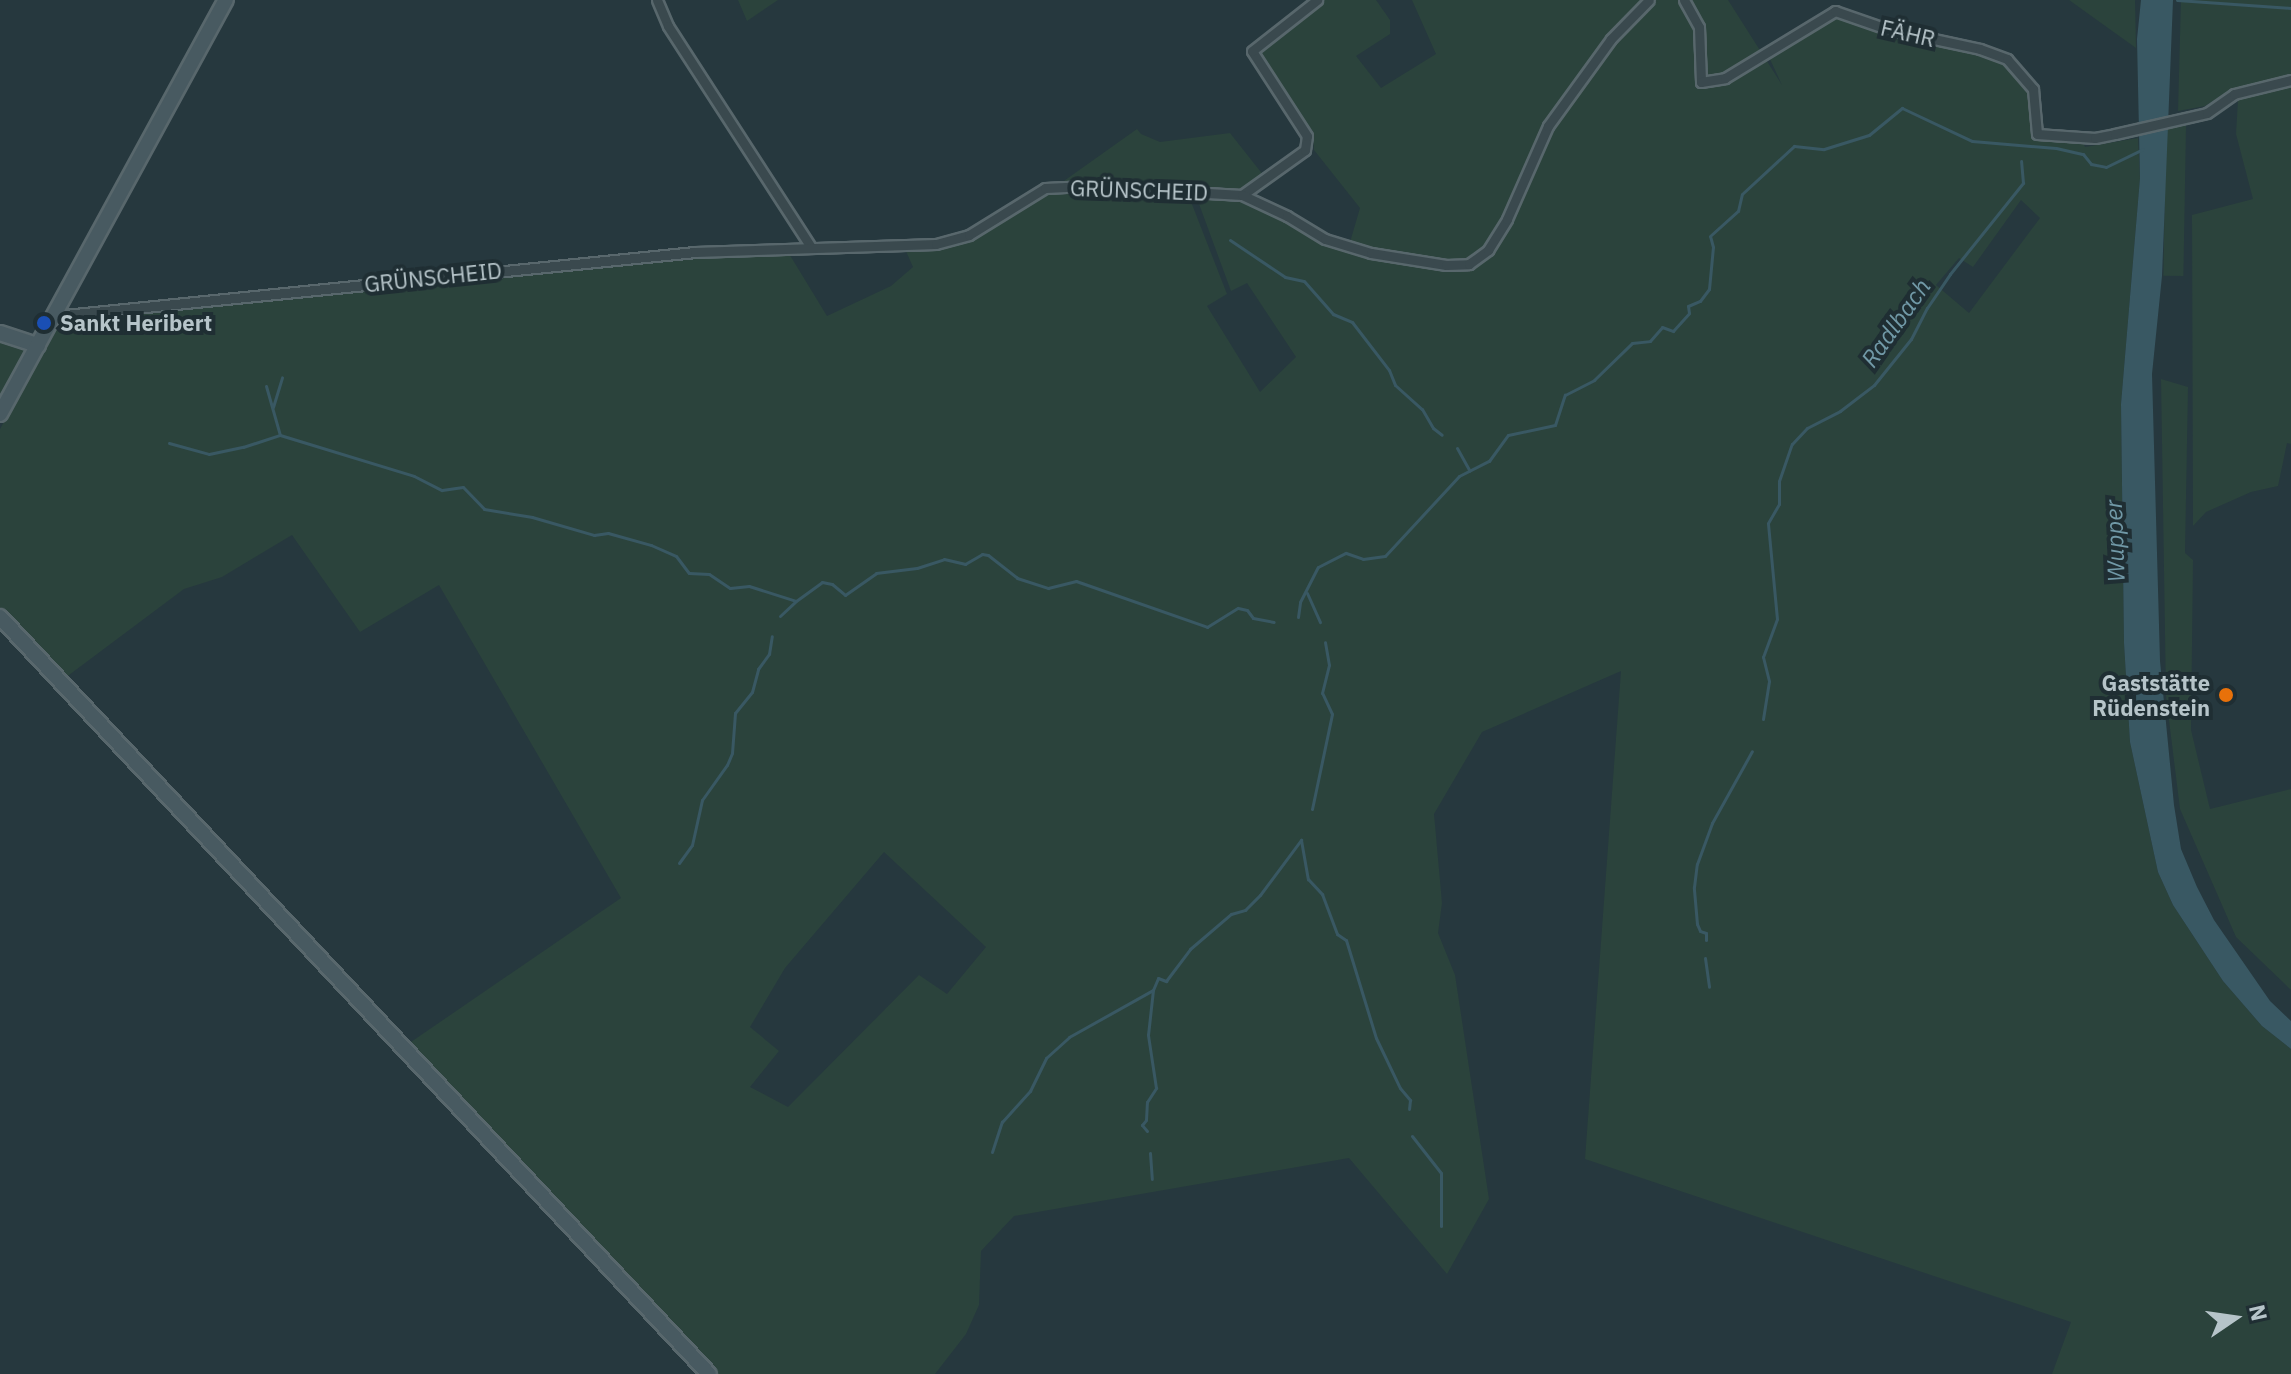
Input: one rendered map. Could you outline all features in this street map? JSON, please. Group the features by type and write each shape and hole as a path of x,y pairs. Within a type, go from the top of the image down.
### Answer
{"street":[{"path":"0,414 226,0"},
{"path":"657,0 668,26 712,88 811,247"},
{"path":"1242,195 1305,150 1307,136 1252,51 1317,0"},
{"name":"GRÜNSCHEID","path":"55,316 695,252 936,244 969,235 1045,188 1101,186 1242,195 1287,216 1325,239 1371,253 1446,265 1469,264 1488,250 1507,219 1548,126 1611,39 1649,0"},
{"name":"FÄHR","path":"1684,0 1699,27 1701,82 1725,78 1835,11 1897,32 1980,49 2007,59 2033,89 2037,134 2095,138 2115,134 2198,115 2212,110 2234,94 2291,80"},
{"path":"0,333 38,345"},
{"path":"0,617 709,1374"}],"green space":[{"path":"738,0 778,0 747,21"},
{"path":"1321,0 1376,0 1390,20 1390,34 1356,56 1381,88 1436,54 1412,0 1728,0 1782,85 1769,57 1836,16 2002,60 2028,87 2036,136 2083,142 2085,147 2138,138 2140,178 2121,404 2124,643 2130,742 2158,872 2173,905 2223,981 2262,1026 2291,1049 2291,1374 2052,1374 2071,1322 1585,1159 1621,671 1482,732 1434,814 1442,903 1438,933 1455,975 1489,1199 1447,1274 1349,1158 1014,1216 981,1251 979,1305 966,1334 935,1374 717,1374 408,1044 621,898 439,585 360,632 292,535 222,577 184,589 65,678 0,609 0,429 60,321 555,268 788,252 827,316 891,286 913,267 905,249 941,249 971,239 1048,195 1081,190 1188,194 1227,294 1207,306 1260,392 1296,357 1247,283 1231,291 1199,204 1202,195 1241,200 1319,240 1348,249 1360,208 1314,150 1313,131 1307,130 1258,54 1261,46","holes":["2021,200 2040,218 1969,313 1936,285 1959,258 1973,267","884,852 986,947 947,994 919,975 788,1107 750,1087 779,1051 750,1027 785,968"]},
{"path":"2069,0 2135,0 2136,48"},
{"path":"2181,0 2291,0 2291,76 2230,90 2205,106 2178,111"},
{"path":"2291,86 2291,444 2287,443 2278,486 2251,492 2206,512 2193,526 2192,215 2253,199 2236,134 2238,100"},
{"path":"2166,126 2186,126 2183,276 2163,276"},
{"path":"1137,129 1160,142 1230,133 1264,176 1243,189 1082,179 1061,183"},
{"path":"0,339 26,351 0,400"},
{"path":"2161,379 2188,387 2185,553 2193,560 2191,730 2210,809 2291,789 2291,990 2236,937 2180,809 2166,696"}],"water":[{"path":"2141,0 2173,0 2162,276 2152,374 2160,661 2174,805 2181,849 2197,887 2214,920 2270,1001 2291,1021 2291,1049 2262,1026 2223,981 2173,905 2158,872 2130,742 2124,643 2121,404 2140,178 2137,39"}],"waterway":[{"path":"2177,0 2291,8"},
{"path":"1298,617 1300,602 1318,567 1346,553 1363,559 1385,556 1459,476 1489,461 1508,435 1555,425 1565,395 1594,380 1632,343 1650,341 1662,327 1673,331 1689,313 1688,306 1700,301 1709,289 1713,247 1710,236 1738,211 1742,194 1794,146 1824,149 1869,135 1902,108 1972,141 2056,148 2083,154 2091,164 2106,167 2143,149"},
{"name":"Radlbach","path":"1763,719 1769,681 1763,657 1777,619 1768,523 1779,504 1779,481 1792,444 1807,428 1840,411 1874,385 1911,339 1950,274 2023,183 2021,161"},
{"path":"1230,240 1285,277 1304,281 1333,314 1352,322 1389,370 1395,385 1422,409 1433,428 1442,435"},
{"path":"273,407 282,377"},
{"path":"266,386 280,435 414,476 442,490 463,487 484,509 532,517 594,535 608,533 651,545 676,556 689,573 709,574 730,588 749,586 796,601 822,582 832,584 845,595 876,573 917,568 944,559 965,564 982,554 988,555 1017,578 1048,588 1076,581 1207,627 1238,608 1247,610 1253,618 1274,622"},
{"path":"169,443 209,454 280,435"},
{"path":"1457,448 1470,471"},
{"path":"1307,593 1320,622"},
{"path":"780,616 795,602"},
{"path":"679,863 692,845 702,800 732,753 735,713 752,692 758,669 769,654 772,636"},
{"path":"1312,809 1332,714 1322,693 1329,665 1325,642"},
{"name":"Radlbach","path":"1706,940 1706,933 1700,931 1697,924 1694,887 1697,864 1712,823 1752,751"},
{"path":"1301,840 1308,879 1322,894 1337,934 1346,940 1376,1038 1400,1088 1410,1100 1409,1109"},
{"path":"992,1152 1002,1122 1030,1091 1046,1058 1069,1037 1153,990 1158,978 1166,981 1190,949 1231,914 1245,910 1260,895 1301,840"},
{"name":"Radlbach","path":"1705,958 1709,987"},
{"path":"1147,1131 1142,1125 1146,1120 1147,1102 1156,1088 1148,1035 1153,990"},
{"path":"1412,1136 1441,1173 1441,1226"},
{"path":"1150,1153 1152,1179"}],"place":[{"name":"Sankt Heribert","path":"44,323"},
{"name":"Gaststätte Rüdenstein","path":"2226,695"}],"water label":[{"name":"Wupper","path":"2115,541"}]}
